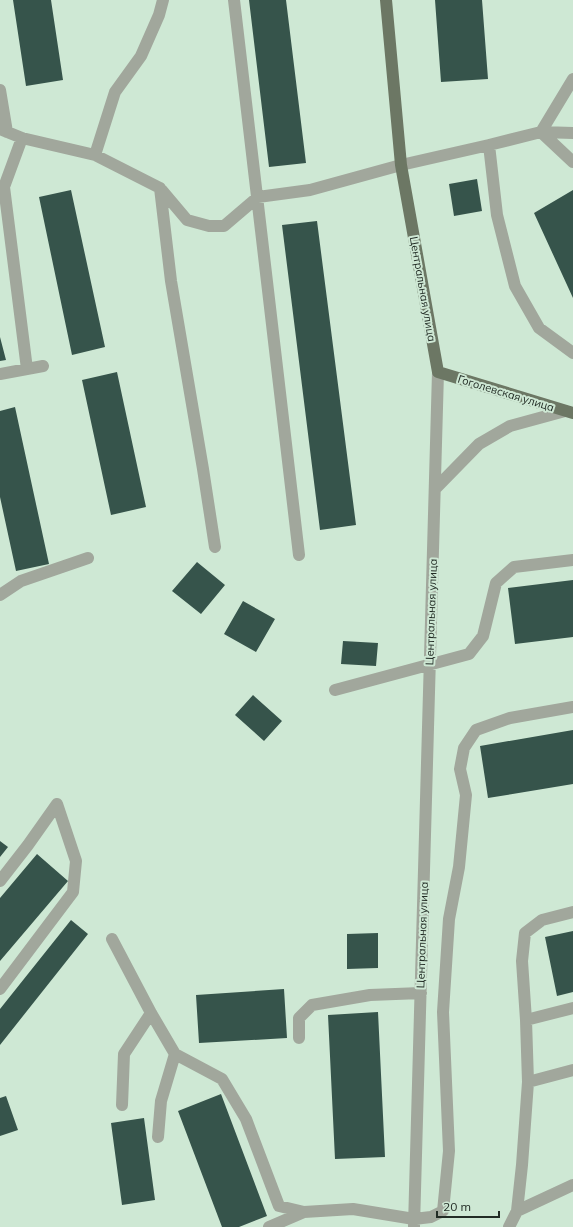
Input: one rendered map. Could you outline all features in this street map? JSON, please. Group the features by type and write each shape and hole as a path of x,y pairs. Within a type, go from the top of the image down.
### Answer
{"main road":[{"name":"Центральная улица","path":"386,0 401,165 438,372"},
{"name":"Гоголевская улица","path":"438,372 569,412"}],"street":[{"path":"95,155 115,92 141,56 159,15 163,0"},
{"path":"234,0 299,554"},
{"path":"541,132 573,79"},
{"path":"0,90 4,131 22,138 95,155 160,188 187,220 209,226 224,226 258,197 310,190 401,165 541,132 573,133"},
{"path":"541,132 573,162"},
{"path":"22,138 4,187 27,369"},
{"path":"489,145 498,215 515,286 539,328 573,353"},
{"path":"160,188 171,281 215,548"},
{"path":"0,374 43,366"},
{"name":"Центральная улица","path":"414,1223 438,372"},
{"path":"435,489 479,444 510,426 569,412"},
{"path":"0,594 21,581 88,558"},
{"path":"335,690 469,654 484,636 496,583 514,567 573,560"},
{"path":"414,1223 443,1211 449,1151 443,1012 449,919 459,867 466,795 460,769 464,748 476,730 510,718 573,707"},
{"path":"0,881 57,804 76,861 73,892 0,989"},
{"path":"509,1227 517,1211 528,1082 522,961 525,933 542,920 573,912"},
{"path":"112,939 151,1013 175,1054 222,1079 246,1119 279,1206 304,1212 353,1209 414,1223 425,1227"},
{"path":"299,1038 299,1018 312,1005 370,995 421,993"},
{"path":"526,1020 573,1008"},
{"path":"122,1105 124,1054 151,1013"},
{"path":"158,1137 160,1101 175,1054"},
{"path":"528,1082 573,1070"},
{"path":"517,1211 573,1185"},
{"path":"269,1227 304,1212"}],"building":[{"path":"13,0 51,0 63,80 26,86"},
{"path":"249,0 286,0 306,163 269,167"},
{"path":"435,0 482,0 488,79 441,82"},
{"path":"477,179 482,211 454,216 449,184"},
{"path":"71,190 105,347 72,355 39,197"},
{"path":"573,190 573,298 534,213"},
{"path":"317,221 356,525 320,530 282,225"},
{"path":"0,337 6,360 0,361"},
{"path":"117,372 146,507 111,515 82,380"},
{"path":"15,407 49,564 16,571 0,497 0,411"},
{"path":"197,562 225,585 201,614 172,591"},
{"path":"573,580 573,637 515,644 508,588"},
{"path":"243,601 275,619 256,652 224,634"},
{"path":"343,641 378,643 376,666 341,664"},
{"path":"253,695 282,721 264,741 235,715"},
{"path":"573,730 573,784 488,798 480,746"},
{"path":"0,841 8,847 0,857"},
{"path":"37,854 68,881 0,961 0,898"},
{"path":"71,920 88,934 0,1045 0,1009"},
{"path":"573,931 573,992 557,996 545,937"},
{"path":"378,933 378,968 347,969 347,934"},
{"path":"284,989 287,1038 199,1043 196,995"},
{"path":"378,1012 385,1157 335,1159 328,1015"},
{"path":"221,1094 267,1216 239,1227 222,1227 178,1111"},
{"path":"6,1096 18,1130 0,1136 0,1098"},
{"path":"144,1118 155,1200 122,1205 111,1123"}]}
